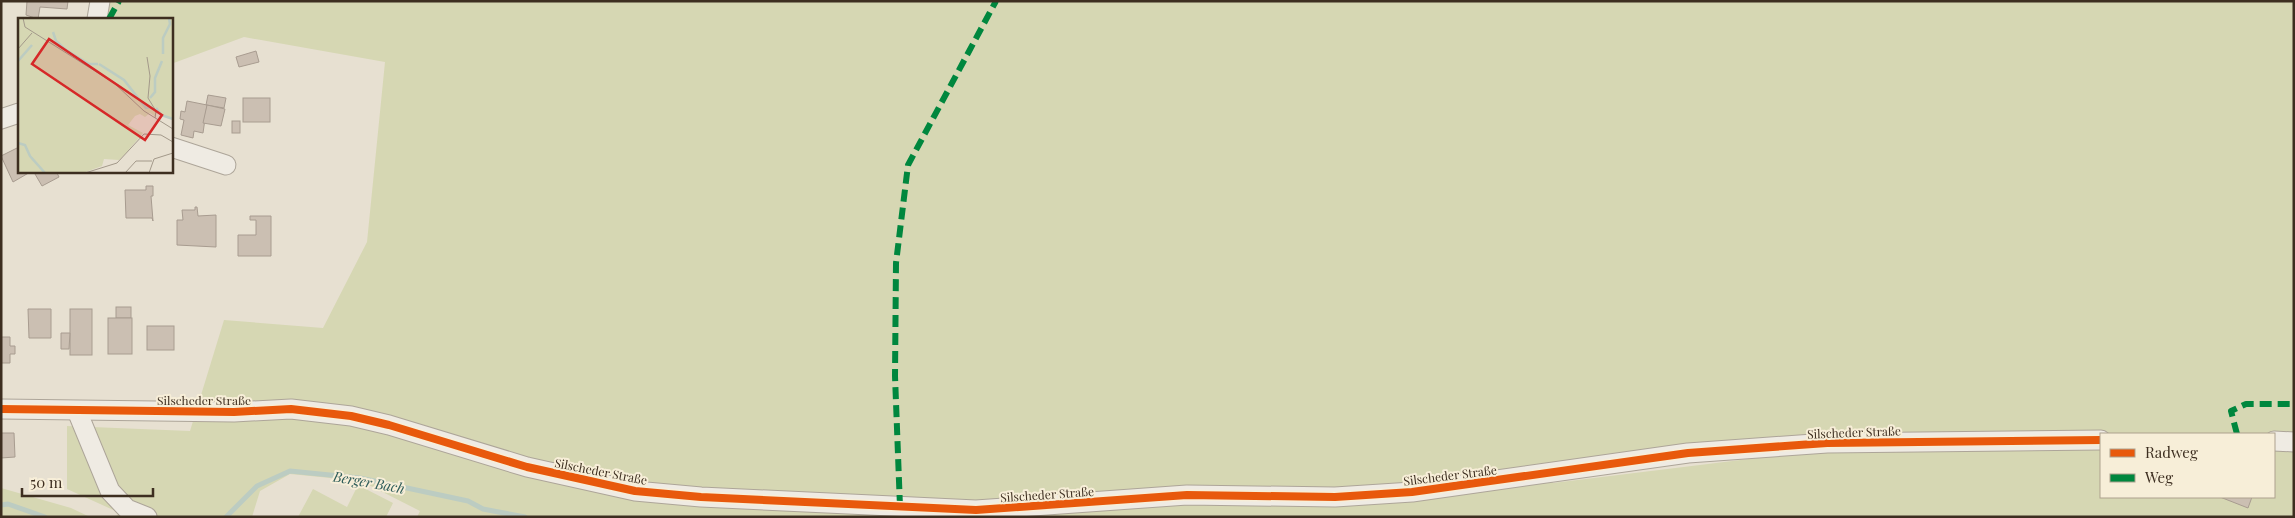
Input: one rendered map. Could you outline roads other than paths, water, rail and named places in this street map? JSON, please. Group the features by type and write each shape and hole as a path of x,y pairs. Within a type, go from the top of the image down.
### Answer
{"street":[{"path":"97,18 100,1"},
{"path":"1,119 18,113"},
{"path":"172,147 226,165"},
{"name":"Silscheder Straße","path":"1,409 234,412 291,409 351,416 390,425 526,467 635,491 701,497 976,510 1187,495 1335,497 1412,492 1688,453 1827,443 2100,440"},
{"path":"77,411 110,491 126,509 147,517"},
{"path":"2275,441 2294,442"}],"waterway":[{"name":"Berger Bach","path":"226,517 257,486 290,471 360,478 468,501 483,509 525,517"},
{"name":"Berger Bach","path":"1,505 8,504 45,517"}]}
